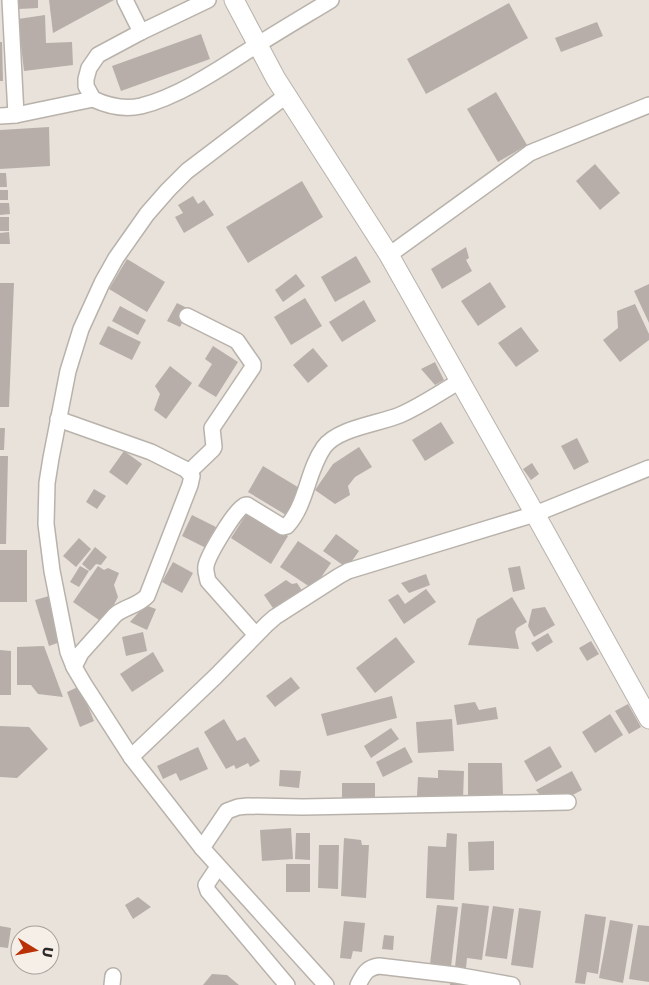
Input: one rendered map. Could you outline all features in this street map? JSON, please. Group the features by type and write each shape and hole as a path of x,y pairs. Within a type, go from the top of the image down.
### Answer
{"street":[{"path":"10,0 16,115"},
{"path":"125,0 141,32"},
{"path":"93,99 86,86 92,63 98,55 208,0"},
{"path":"234,0 276,79 389,255 649,719"},
{"path":"0,116 16,115 93,99 106,105 120,108 141,106 166,97 201,80 332,0"},
{"path":"287,95 187,171 168,190 116,258 81,329 68,371 47,482 46,524 55,589 68,652 74,667 130,757 202,848 326,985"},
{"path":"389,255 530,153 649,105"},
{"path":"187,316 237,341 253,367 212,428 213,449 189,472"},
{"path":"256,635 208,581 206,573 209,556 243,506 248,505 283,527 288,526 305,493 313,468 326,444 345,432 400,415 460,382"},
{"path":"58,418 151,452 189,472 192,476 147,596 137,604 115,615 81,653 74,667"},
{"path":"130,757 216,677 275,617 339,576 535,514 649,468"},
{"path":"202,848 227,811 238,807 568,802"},
{"path":"218,867 206,885 208,891 288,985"},
{"path":"358,985 369,968 379,966 456,975 512,985"}],"building":[{"path":"18,0 38,0 38,8 19,9"},
{"path":"49,0 114,0 53,33"},
{"path":"509,3 528,38 426,94 407,59"},
{"path":"45,15 46,43 72,42 73,65 24,71 18,19"},
{"path":"597,22 603,36 561,52 555,38"},
{"path":"201,34 210,59 121,91 112,66"},
{"path":"0,42 2,42 3,81 0,81"},
{"path":"496,92 527,145 498,162 467,109"},
{"path":"49,127 50,166 0,169 0,130"},
{"path":"595,164 620,193 600,210 576,181"},
{"path":"0,173 6,173 7,187 0,187"},
{"path":"302,181 323,217 248,263 226,227"},
{"path":"0,190 8,190 8,200 0,200"},
{"path":"193,196 198,204 204,200 214,215 184,233 175,217 183,213 178,205"},
{"path":"0,203 9,203 10,214 0,215"},
{"path":"0,217 9,217 9,231 0,231"},
{"path":"9,232 10,244 0,244 0,233"},
{"path":"466,247 469,258 466,260 472,271 442,289 431,269"},
{"path":"356,256 371,282 335,302 321,277"},
{"path":"127,259 165,282 147,312 109,289"},
{"path":"296,274 305,286 283,302 275,290"},
{"path":"490,282 506,307 478,326 461,301"},
{"path":"0,283 14,283 9,407 0,407"},
{"path":"649,284 649,323 634,291"},
{"path":"305,298 322,326 291,345 274,317"},
{"path":"364,300 376,321 342,342 329,322"},
{"path":"177,303 189,309 180,327 167,321"},
{"path":"635,304 649,334 649,340 620,362 603,340 618,328 617,311"},
{"path":"120,306 146,320 138,335 112,321"},
{"path":"108,326 141,342 132,360 99,344"},
{"path":"521,327 539,351 516,367 498,343"},
{"path":"213,346 238,362 216,397 198,386 212,364 205,359"},
{"path":"313,348 328,366 308,383 293,365"},
{"path":"435,362 444,380 435,385 421,369"},
{"path":"170,366 192,383 166,419 154,410 160,394 155,386"},
{"path":"441,422 454,443 425,461 412,440"},
{"path":"0,428 5,428 4,450 0,450"},
{"path":"577,438 589,462 574,470 561,446"},
{"path":"359,447 372,467 355,477 348,486 350,495 335,504 315,490 333,464"},
{"path":"124,451 142,464 127,485 109,472"},
{"path":"0,456 8,456 6,544 0,544"},
{"path":"532,463 539,474 531,480 523,469"},
{"path":"263,466 301,489 286,515 248,492"},
{"path":"94,489 106,496 97,509 86,502"},
{"path":"249,510 288,536 271,564 231,538"},
{"path":"192,515 216,527 206,548 182,536"},
{"path":"336,534 359,551 347,568 323,551"},
{"path":"79,538 91,549 76,567 63,556"},
{"path":"298,541 331,563 313,589 280,567"},
{"path":"95,547 107,557 101,565 96,564 90,571 82,564"},
{"path":"0,550 27,550 27,602 0,602"},
{"path":"173,562 193,573 182,593 162,582"},
{"path":"80,566 89,571 79,587 70,582"},
{"path":"98,566 104,570 108,568 119,573 114,585 118,597 108,616 99,620 73,602"},
{"path":"520,566 525,589 513,592 508,568"},
{"path":"426,574 430,585 409,593 401,583"},
{"path":"286,580 292,584 297,583 303,592 275,611 264,595"},
{"path":"426,589 436,602 404,624 388,600 398,594 405,604"},
{"path":"49,596 63,641 49,646 35,600"},
{"path":"512,597 527,622 517,628 515,632 519,649 468,645 477,619"},
{"path":"145,605 156,609 147,630 130,622"},
{"path":"545,607 555,625 534,637 528,626 532,609"},
{"path":"143,632 147,651 126,656 122,637"},
{"path":"548,633 553,642 537,652 531,643"},
{"path":"396,637 415,662 375,693 356,668"},
{"path":"591,641 599,654 587,661 579,648"},
{"path":"44,646 63,697 38,694 31,685 17,685 17,647"},
{"path":"0,650 11,651 11,695 0,695"},
{"path":"153,652 164,671 132,692 120,674"},
{"path":"291,677 300,688 275,707 266,696"},
{"path":"80,686 94,721 80,727 67,692"},
{"path":"392,696 397,718 327,736 321,714"},
{"path":"475,702 479,710 496,707 498,719 457,725 454,705"},
{"path":"628,704 641,727 629,734 615,711"},
{"path":"610,714 623,735 595,753 582,732"},
{"path":"224,719 237,741 245,737 260,761 250,767 248,763 236,769 234,765 226,769 204,732"},
{"path":"452,719 454,751 418,753 416,722"},
{"path":"0,726 29,727 48,749 17,778 0,777"},
{"path":"391,728 399,739 371,758 364,746"},
{"path":"550,746 562,767 536,782 524,761"},
{"path":"198,747 208,769 180,781 176,773 163,779 157,766"},
{"path":"405,747 413,762 383,777 376,762"},
{"path":"468,763 502,763 503,796 468,797"},
{"path":"280,770 301,771 299,788 279,786"},
{"path":"438,770 464,771 463,799 417,796 418,777 438,778"},
{"path":"572,771 582,790 567,798 543,798 536,790"},
{"path":"342,783 375,783 375,802 342,802"},
{"path":"291,828 293,859 262,861 260,830"},
{"path":"296,833 310,833 310,860 295,859"},
{"path":"447,833 457,834 454,900 426,898 428,846 446,847"},
{"path":"344,838 361,840 362,845 369,845 366,898 341,896"},
{"path":"494,841 494,870 469,871 468,842"},
{"path":"319,845 339,845 338,889 318,888"},
{"path":"286,864 310,864 310,892 286,892"},
{"path":"138,897 151,907 133,919 125,905"},
{"path":"462,903 489,906 482,960 467,958 466,968 455,967"},
{"path":"437,905 458,907 451,967 430,964"},
{"path":"493,906 514,909 507,959 485,956"},
{"path":"519,908 541,911 533,968 511,965"},
{"path":"585,914 606,917 598,974 587,972 585,984 575,983"},
{"path":"610,920 633,924 623,983 599,978"},
{"path":"344,921 365,923 362,952 353,951 351,959 340,958"},
{"path":"638,925 649,926 649,982 629,979"},
{"path":"0,926 10,928 8,948 0,947"},
{"path":"384,935 394,936 393,950 382,949"},
{"path":"212,974 227,975 239,985 203,985"},
{"path":"451,979 475,985 450,985"}]}
